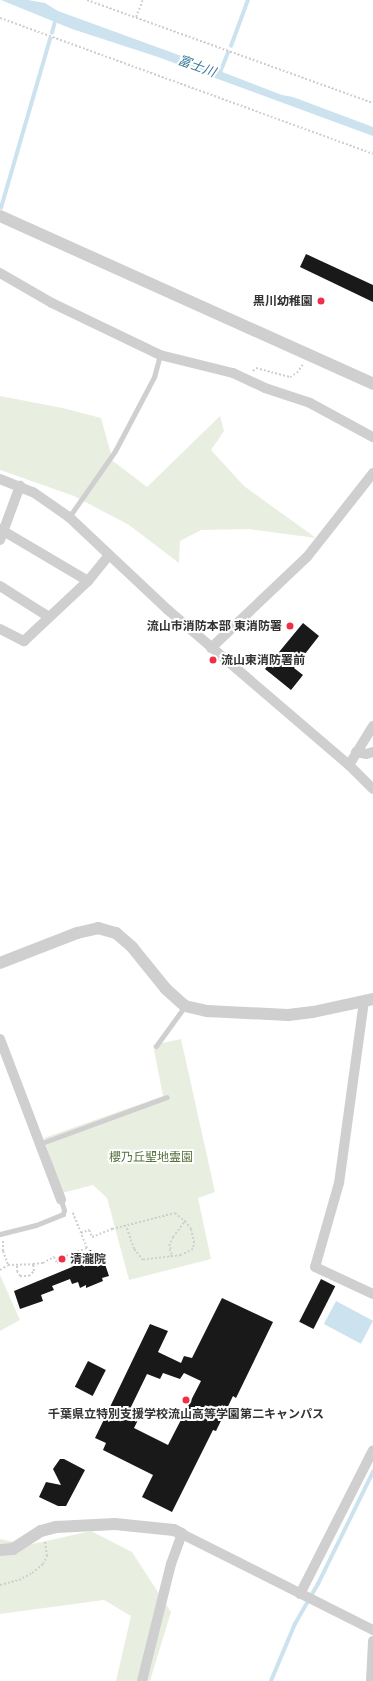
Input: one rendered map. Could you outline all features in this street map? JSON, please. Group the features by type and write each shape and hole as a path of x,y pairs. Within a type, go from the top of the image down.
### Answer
{"street":[{"path":"0,216 373,384"},
{"path":"0,273 52,303 160,355 233,373 265,388 310,403 373,437"},
{"path":"211,648 307,557 373,473"},
{"path":"0,479 33,492 69,517 211,648 349,765 373,789"},
{"path":"0,540 2,530 20,486"},
{"path":"2,530 88,580"},
{"path":"0,630 24,641 88,580 109,554"},
{"path":"0,586 49,617"},
{"path":"349,765 373,726"},
{"path":"356,752 366,754 373,752"},
{"path":"0,963 77,933 98,928 116,933 132,948 166,989 185,1006 207,1011 288,1015 313,1012 369,1000 338,1183 315,1267 373,1294"},
{"path":"0,1039 62,1205"},
{"path":"302,1595 373,1450"},
{"path":"0,1550 13,1549 41,1531 56,1527 115,1524 174,1530 373,1630"},
{"path":"142,1681 171,1564 182,1534"},
{"path":"371,1681 373,1641"}],"lane":[{"path":"69,517 115,451 154,377 160,355"},
{"path":"156,1046 185,1006"},
{"path":"39,1144 167,1097"},
{"path":"2,1233 36,1225 62,1214 62,1205"}],"path":[{"path":"87,0 373,103"},
{"path":"136,17 143,0"},
{"path":"0,18 373,154"},
{"path":"261,370 290,377 297,373 302,367 308,354"},
{"path":"62,1205 71,1208 88,1251"},
{"path":"81,1233 89,1230 92,1237 126,1226 175,1213 185,1221 191,1229 194,1241 193,1248 181,1255 143,1260 134,1249 126,1226"},
{"path":"171,1257 172,1254 169,1251 171,1249 169,1246 185,1221"},
{"path":"2,1233 3,1251 8,1266"},
{"path":"0,1270 8,1266 43,1263 54,1257 57,1263 66,1256 87,1248"},
{"path":"17,1266 17,1271 20,1276 29,1276 34,1271 33,1264"},
{"path":"0,1585 25,1576 43,1564 47,1556 46,1545 41,1531"}],"green space":[{"path":"0,396 63,408 101,418 113,461 147,487 220,416 224,431 211,450 244,486 316,538 249,529 201,530 180,541 179,563 129,525 74,496 0,470"},
{"name":"櫻乃丘聖地霊園","path":"181,1039 215,1192 198,1198 211,1259 129,1280 107,1198 93,1185 62,1193 44,1138 163,1096 153,1045"},
{"path":"0,1275 20,1320 0,1331"},
{"path":"91,1531 132,1552 171,1612 150,1681 116,1681 131,1616 104,1600 0,1614 0,1539 28,1545"}],"water":[{"name":"富士川","path":"1,0 28,0 45,3 58,11 282,95 293,97 373,127 373,136 158,57 72,29"},
{"path":"336,1301 373,1321 361,1344 324,1324"}],"building":[{"path":"306,254 373,285 373,302 300,267"},
{"path":"303,623 319,636 294,668 303,675 291,690 265,669"},
{"path":"91,1250 93,1255 101,1252 109,1276 102,1278 103,1281 86,1288 86,1285 80,1288 78,1282 72,1284 70,1279 52,1286 54,1290 41,1295 43,1301 20,1309 14,1291 72,1267 71,1264 76,1262 74,1257"},
{"path":"321,1279 335,1286 313,1329 299,1322"},
{"path":"222,1298 273,1322 236,1398 233,1396 216,1431 213,1430 172,1512 142,1497 153,1475 103,1450 106,1443 95,1438 150,1324 168,1331 158,1352 181,1363 184,1356 192,1358","holes":["163,1373 180,1379 184,1373 201,1381 168,1445 134,1428 141,1414 130,1409 147,1374 160,1379"]},
{"path":"88,1361 106,1370 93,1396 75,1387"},
{"path":"60,1459 64,1459 85,1470 66,1506 58,1506 39,1497 46,1482 61,1485 53,1469"}],"waterway":[{"path":"231,46 248,0"},
{"path":"52,33 56,18"},
{"path":"1,208 50,39"},
{"name":"富士川","path":"219,75 228,53"},
{"path":"271,1681 295,1624 318,1584 373,1472"}],"place":[{"name":"黒川幼稚園","path":"321,301"},
{"name":"流山市消防本部 東消防署","path":"290,626"},
{"name":"流山東消防署前","path":"213,660"},
{"name":"清瀧院","path":"62,1259"},
{"name":"千葉県立特別支援学校流山高等学園第二キャンパス","path":"186,1400"}]}
